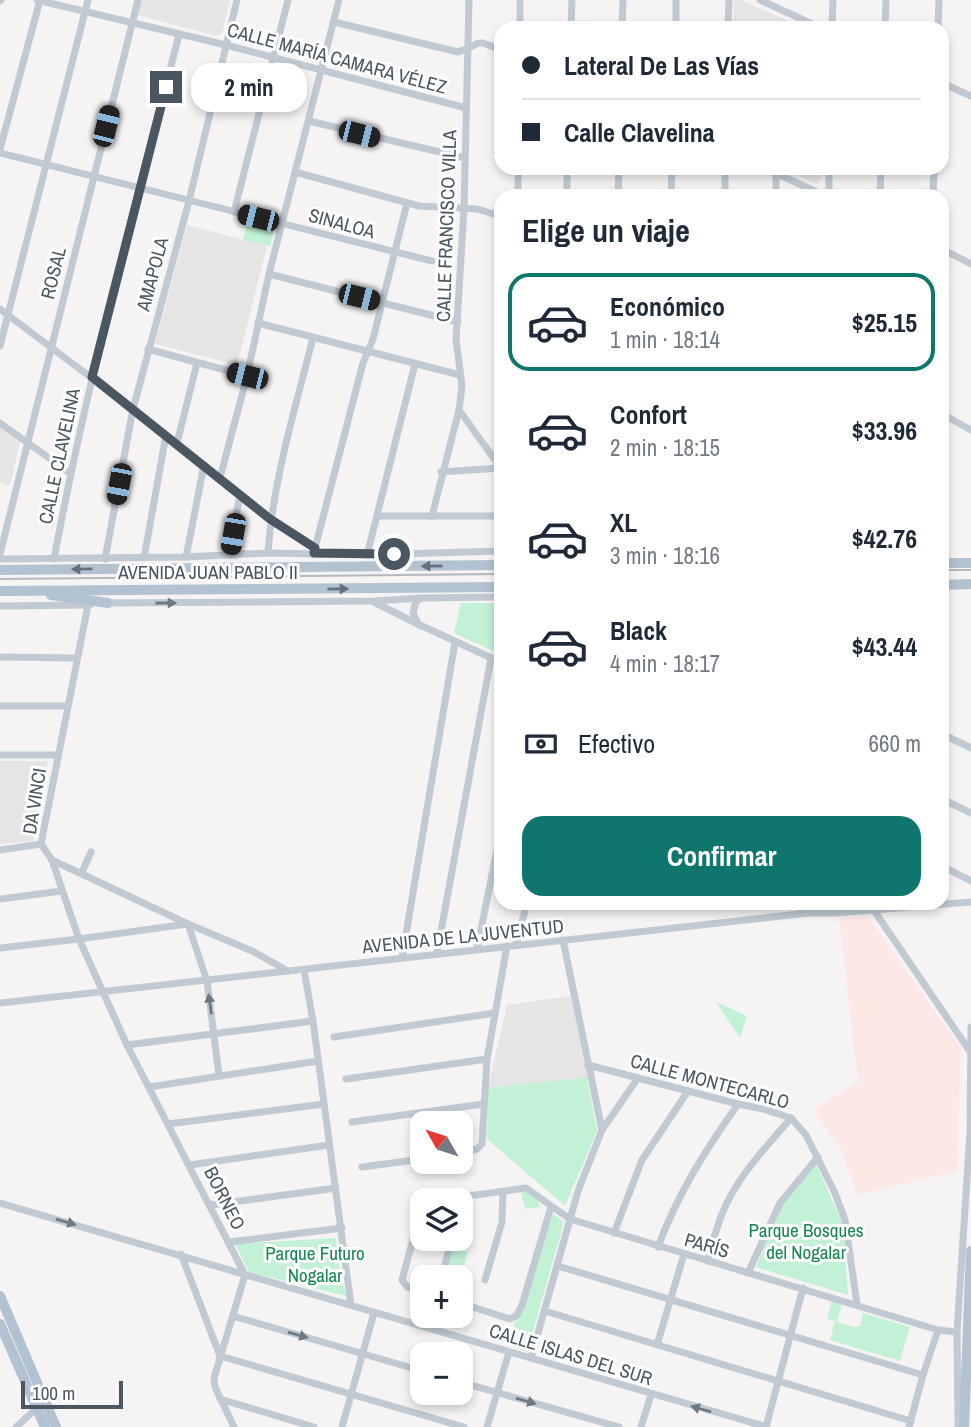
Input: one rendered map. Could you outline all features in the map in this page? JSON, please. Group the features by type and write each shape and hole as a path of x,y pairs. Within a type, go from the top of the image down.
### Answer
{"main road":[{"path":"949,563 971,563"},
{"name":"AVENIDA JUAN PABLO II","path":"0,570 494,565"},
{"path":"949,585 971,584"},
{"name":"AVENIDA JUAN PABLO II","path":"0,591 494,587"},
{"path":"30,590 108,603"},
{"path":"961,1427 967,1322 965,1286 971,1251"},
{"path":"1,1299 23,1349 46,1425"},
{"path":"958,1306 967,1322"},
{"path":"1,1332 13,1336 23,1349"},
{"path":"1,1332 56,1427"}],"street":[{"path":"0,151 39,0"},
{"name":"CALLE MARÍA CAMARA VÉLEZ","path":"39,0 179,36 226,45 466,108"},
{"path":"0,346 4,312 47,164 88,0"},
{"name":"ROSAL","path":"0,554 138,0"},
{"name":"AMAPOLA","path":"105,559 133,409 189,201 237,0"},
{"path":"234,212 288,0"},
{"path":"220,478 339,0"},
{"name":"CALLE FRANCISCO VILLA","path":"432,516 441,472 459,410 462,386 456,339 470,46 468,0"},
{"path":"520,0 520,21"},
{"path":"570,21 572,0"},
{"path":"622,21 623,0"},
{"path":"676,0 676,21"},
{"path":"728,21 729,0"},
{"path":"760,0 806,21"},
{"path":"780,0 780,9"},
{"path":"832,21 833,0"},
{"path":"885,21 886,0"},
{"path":"938,21 939,0"},
{"path":"334,22 458,52 480,42 494,48"},
{"name":"CALLE CLAVELINA","path":"54,559 70,472 92,377 179,36"},
{"path":"949,86 971,96"},
{"path":"309,121 465,158"},
{"name":"SINALOA","path":"0,151 139,189 432,261"},
{"path":"295,172 407,203 477,209 494,214"},
{"path":"781,175 812,189"},
{"path":"314,550 407,203"},
{"path":"949,253 971,264"},
{"path":"269,274 458,322"},
{"path":"4,312 177,443 270,519 314,550"},
{"path":"258,323 460,375"},
{"path":"268,553 276,485 313,338"},
{"path":"148,349 247,376"},
{"path":"177,443 197,363"},
{"path":"367,555 415,364"},
{"path":"459,410 494,460"},
{"path":"949,418 971,430"},
{"path":"0,423 70,472"},
{"path":"144,558 166,435"},
{"path":"186,557 204,465"},
{"path":"441,472 494,468"},
{"path":"229,554 240,495"},
{"path":"377,516 494,516"},
{"path":"0,559 186,557 314,550 367,555 494,551"},
{"path":"0,606 494,597"},
{"path":"419,625 413,613 421,598"},
{"path":"374,601 494,659"},
{"name":"DA VINCI","path":"88,605 41,844 52,860 79,939 102,993"},
{"path":"402,958 455,642"},
{"path":"0,657 77,658"},
{"path":"438,953 491,658"},
{"path":"0,706 67,706"},
{"path":"949,737 971,748"},
{"path":"0,755 58,755"},
{"path":"949,802 971,813"},
{"path":"0,850 41,844"},
{"path":"82,872 91,852"},
{"path":"52,860 252,951 288,971"},
{"path":"477,949 494,865"},
{"path":"949,870 971,881"},
{"path":"0,899 62,891"},
{"name":"AVENIDA DE LA JUVENTUD","path":"949,903 971,902"},
{"path":"473,1149 481,1147 487,1059 495,1013 511,945 524,910"},
{"path":"803,910 808,913"},
{"name":"AVENIDA DE LA JUVENTUD","path":"0,1003 511,945 854,910"},
{"path":"873,910 970,1050"},
{"path":"0,948 188,924"},
{"path":"188,924 207,981 219,1075"},
{"path":"563,940 602,1130"},
{"path":"304,970 352,1305"},
{"name":"BORNEO","path":"102,993 245,1275"},
{"path":"334,1037 495,1013"},
{"path":"127,1045 313,1021"},
{"path":"961,1427 957,1332 958,1306 965,1286 971,1027"},
{"path":"346,1079 487,1059"},
{"path":"149,1087 318,1061"},
{"name":"CALLE MONTECARLO","path":"588,1065 791,1118 806,1135 818,1157 845,1220 857,1304"},
{"path":"531,1359 578,1191 602,1130 638,1078"},
{"path":"614,1233 642,1160 688,1091"},
{"path":"168,1124 324,1104"},
{"path":"352,1122 483,1104"},
{"path":"658,1247 673,1208 693,1169 738,1104"},
{"path":"706,1261 722,1213 732,1196 758,1156 791,1118"},
{"path":"190,1165 329,1145"},
{"path":"748,1273 780,1203 818,1157"},
{"path":"362,1167 410,1161"},
{"path":"211,1205 336,1188"},
{"name":"PARÍS","path":"473,1195 526,1188 570,1219 938,1330 957,1332"},
{"path":"485,1280 502,1222 503,1192"},
{"name":"CALLE ISLAS DEL SUR","path":"0,1203 766,1427"},
{"path":"473,1307 510,1319 517,1315 551,1207"},
{"path":"230,1242 342,1228"},
{"path":"410,1250 402,1280 410,1288"},
{"path":"181,1254 220,1356"},
{"path":"656,1345 684,1254"},
{"path":"558,1266 923,1375"},
{"path":"233,1427 214,1378 245,1275"},
{"path":"766,1427 803,1288"},
{"path":"545,1311 910,1424 938,1330"},
{"path":"342,1427 374,1313"},
{"path":"233,1316 410,1368"},
{"path":"487,1427 509,1352"},
{"path":"220,1356 464,1427"},
{"path":"473,1386 618,1427"},
{"path":"641,1427 651,1395"},
{"path":"220,1399 314,1427"},
{"path":"16,1427 41,1404"}],"shaded area":[{"path":"141,0 230,0 222,33 217,36 137,15"},
{"path":"734,0 741,0 788,21 733,21"},
{"path":"797,175 822,175 816,184"},
{"path":"187,225 267,246 237,365 155,344"},
{"path":"0,427 20,442 10,486 0,482"},
{"path":"0,761 48,761 33,841 0,844"},
{"path":"868,916 961,1048 957,1171 857,1195 841,1149 813,1110 858,1082 839,918"},
{"path":"571,996 587,1077 488,1088 507,1005"}],"green space":[{"path":"249,218 273,224 275,228 270,246 243,240"},
{"path":"461,603 494,603 494,651 454,633"},
{"path":"716,1002 747,1016 740,1038"},
{"path":"587,1077 597,1131 565,1206 487,1139 488,1088"},
{"name":"Parque Bosques del Nogalar","path":"815,1162 843,1225 848,1295 756,1267 777,1213"},
{"path":"526,1190 538,1200 540,1207 525,1209 521,1191"},
{"path":"553,1214 564,1222 527,1352 507,1345"},
{"name":"Parque Futuro Nogalar","path":"336,1238 346,1296 249,1272 235,1244"},
{"path":"451,1251 468,1252 464,1265 448,1265"},
{"path":"832,1301 842,1304 837,1322 860,1326 863,1313 910,1327 900,1361 830,1340 835,1321 827,1319"}],"railway":[{"path":"949,570 971,570"},
{"path":"0,579 494,574"}],"route":[{"path":"166,87 92,377 270,519 315,548 314,553 394,554"}]}
